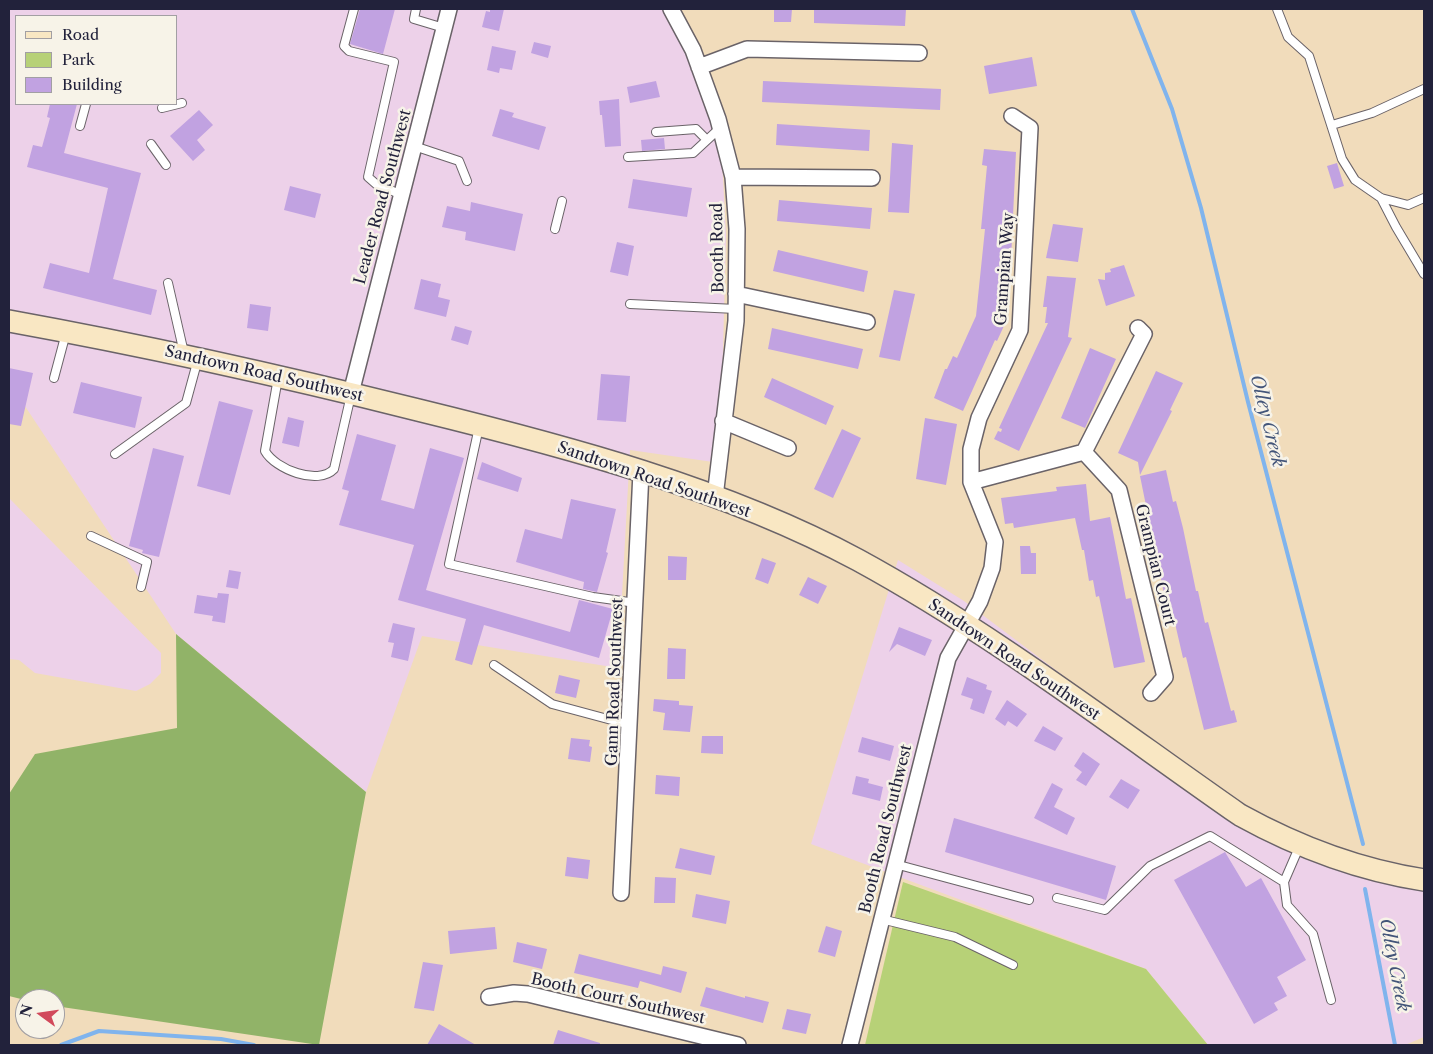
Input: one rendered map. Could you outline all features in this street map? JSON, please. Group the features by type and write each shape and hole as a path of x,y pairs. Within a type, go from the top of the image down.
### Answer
{"street":[{"name":"Leader Road Southwest","path":"351,393 449,9"},
{"name":"Booth Road","path":"671,9 699,67 720,128 733,177 737,229 736,301 715,497"},
{"path":"699,67 747,49 919,53"},
{"name":"Grampian Way","path":"966,625 980,601 992,568 995,542 971,482 972,450 979,418 1020,330 1030,128 1012,116"},
{"path":"733,177 872,178"},
{"path":"736,301 867,322"},
{"name":"Sandtown Road Southwest","path":"9,321 192,356 351,393 479,425 641,472 715,497 857,560 966,625 1078,700 1240,816 1300,845 1368,868 1424,880"},
{"path":"971,482 1084,452 1144,334 1138,328"},
{"path":"723,421 788,448"},
{"name":"Grampian Court","path":"1084,452 1119,490 1165,677 1151,693"},
{"name":"Gann Road Southwest","path":"621,893 641,472"},
{"name":"Booth Road Southwest","path":"850,1045 948,658 966,625"},
{"name":"Booth Court Southwest","path":"489,996 514,993 528,994 738,1045"}],"lane":[{"path":"354,9 344,46 349,51 394,62 368,177 376,184 402,194"},
{"path":"416,9 414,19 444,28"},
{"path":"1277,9 1288,37 1309,56 1342,159 1355,180 1381,198 1408,204 1424,198"},
{"path":"1332,125 1372,113 1424,89"},
{"path":"178,104 182,103"},
{"path":"80,126 86,105"},
{"path":"162,108 174,105"},
{"path":"628,157 693,153 720,128"},
{"path":"656,132 696,129 707,140"},
{"path":"151,144 166,165"},
{"path":"414,146 459,161 468,181"},
{"path":"1381,198 1424,274"},
{"path":"555,229 562,201"},
{"path":"115,454 186,403 192,356 168,283"},
{"path":"630,304 736,301"},
{"path":"54,378 66,331"},
{"path":"278,375 265,451 268,457 277,464 298,472 321,475 329,474 334,468 351,393"},
{"path":"479,425 449,564 593,596 636,603"},
{"path":"91,536 147,562 141,587"},
{"path":"494,665 552,704 630,725"},
{"path":"1057,898 1105,910 1150,866 1210,836 1284,882"},
{"path":"1300,845 1284,882 1287,905 1314,934 1331,1000"},
{"path":"895,864 1029,900"},
{"path":"881,919 956,937 1013,965"}],"shaded area":[{"path":"9,9 666,9 686,55 720,122 726,235 720,463 630,450 618,668 422,636 366,792 176,634 9,382"},
{"path":"9,498 161,653 161,673 150,684 136,691 35,673 19,660 9,659"},
{"path":"898,560 964,601 1065,677 1177,772 1302,854 1424,875 1424,1037 1405,1045 1208,1045 1146,969 811,844"}],"green space":[{"path":"176,634 366,792 319,1045 65,1007 65,989 15,989 15,998 9,996 9,794 35,754 177,728"},
{"path":"903,882 1146,969 1208,1045 865,1045"}],"building":[{"path":"360,9 395,9 383,54 350,44"},
{"path":"490,9 504,9 499,31 482,27 486,11 490,12"},
{"path":"774,9 792,9 791,22 774,22"},
{"path":"814,9 906,9 905,26 814,23"},
{"path":"534,42 551,46 548,58 531,53"},
{"path":"492,46 516,51 512,70 500,68 499,73 487,70"},
{"path":"1032,57 1037,86 989,94 984,66"},
{"path":"656,81 660,97 630,103 627,87"},
{"path":"763,81 941,89 940,110 762,102"},
{"path":"619,99 621,146 605,147 599,101"},
{"path":"50,105 77,105 64,153 141,173 113,279 157,290 151,315 43,288 50,263 89,273 108,188 27,167 33,145 42,147 50,118 47,117"},
{"path":"500,109 514,113 512,117 546,127 539,150 492,136"},
{"path":"199,110 213,125 197,140 205,150 193,161 170,136"},
{"path":"777,124 870,130 869,151 776,145"},
{"path":"664,138 665,149 642,151 641,140"},
{"path":"892,143 913,145 909,213 888,212"},
{"path":"984,149 1016,152 1008,317 997,341 995,340 963,411 934,398 945,369 947,369 953,356 957,358 976,316 985,229 981,229 987,166 982,165"},
{"path":"1337,163 1344,186 1334,189 1327,166"},
{"path":"633,179 692,188 687,217 628,208"},
{"path":"290,186 321,194 315,218 284,210"},
{"path":"779,200 872,208 870,229 777,221"},
{"path":"471,202 523,214 515,251 465,240 466,232 442,227 447,206 470,211"},
{"path":"1053,224 1083,228 1078,262 1046,258"},
{"path":"617,242 634,246 628,276 610,272"},
{"path":"778,250 868,271 864,292 773,271"},
{"path":"1124,265 1135,296 1106,306 1098,279 1105,280 1105,273 1111,272 1110,269"},
{"path":"1047,276 1076,278 1068,337 1072,338 1019,451 994,439 998,431 1001,432 1002,429 999,428 1048,323 1045,323 1047,307 1043,307"},
{"path":"421,279 441,284 438,297 450,300 446,317 414,309"},
{"path":"894,290 915,294 900,361 879,357"},
{"path":"250,304 271,307 268,331 247,328"},
{"path":"455,326 472,331 468,345 451,340"},
{"path":"772,328 863,349 858,369 768,349"},
{"path":"1090,348 1116,359 1085,428 1061,418"},
{"path":"9,368 33,373 21,426 9,424"},
{"path":"1156,371 1183,383 1170,410 1172,411 1140,475 1138,462 1118,453"},
{"path":"601,374 630,376 626,422 597,420"},
{"path":"772,378 834,406 826,425 764,397"},
{"path":"81,382 142,397 135,428 73,413"},
{"path":"219,401 253,410 230,495 197,486"},
{"path":"288,417 304,421 299,447 282,443"},
{"path":"925,418 957,424 946,485 916,479"},
{"path":"842,429 861,438 833,498 814,489"},
{"path":"357,434 396,445 381,500 414,509 430,448 464,458 426,590 570,632 579,600 613,609 599,658 484,625 472,665 455,660 466,619 398,600 414,545 339,525 349,491 342,489"},
{"path":"153,448 184,456 159,557 142,553 143,550 129,546"},
{"path":"482,462 522,478 518,492 477,479"},
{"path":"1166,470 1173,502 1176,501 1183,528 1196,591 1198,591 1205,623 1208,622 1231,711 1234,710 1237,722 1204,730 1186,657 1183,658 1168,593 1164,594 1140,476"},
{"path":"1086,484 1090,521 1110,517 1126,599 1131,598 1145,662 1114,668 1099,596 1096,597 1093,580 1089,581 1084,550 1082,550 1075,518 1014,528 1013,523 1005,524 1001,498 1057,491 1056,487"},
{"path":"571,499 616,509 606,552 608,553 597,592 583,589 584,582 516,562 525,529 562,539"},
{"path":"1020,546 1030,546 1031,553 1036,553 1036,574 1021,574"},
{"path":"668,556 687,557 686,580 668,580"},
{"path":"762,558 776,563 768,584 755,579"},
{"path":"229,570 241,572 238,589 226,587"},
{"path":"808,577 827,586 818,604 799,595"},
{"path":"218,593 229,594 225,623 212,621 213,616 194,613 197,595 217,598"},
{"path":"393,623 415,628 408,661 391,657 394,643 388,642"},
{"path":"899,627 932,640 925,656 897,644 889,652"},
{"path":"668,648 686,649 685,679 667,679"},
{"path":"559,675 580,680 576,698 555,693"},
{"path":"967,677 987,685 986,689 992,691 984,714 970,709 973,699 961,695"},
{"path":"654,699 679,701 679,705 693,706 690,732 663,730 665,713 653,711"},
{"path":"1007,700 1027,714 1017,727 1008,721 1005,726 995,719"},
{"path":"1043,726 1063,738 1055,751 1034,741"},
{"path":"702,736 723,736 723,754 701,753"},
{"path":"862,737 894,746 890,761 858,752"},
{"path":"571,738 590,740 589,746 592,747 590,762 568,759"},
{"path":"1083,752 1100,764 1086,786 1076,780 1082,772 1074,766"},
{"path":"656,775 680,777 679,796 655,794"},
{"path":"856,776 869,779 868,783 883,787 880,801 852,794"},
{"path":"1121,779 1140,790 1128,809 1109,797"},
{"path":"1052,783 1063,789 1054,807 1075,818 1067,835 1034,818"},
{"path":"954,818 1116,866 1106,900 945,852"},
{"path":"680,848 715,856 711,875 675,868"},
{"path":"1225,852 1246,887 1261,878 1306,960 1277,977 1287,996 1274,1003 1278,1010 1254,1024 1174,880"},
{"path":"567,857 590,860 588,879 565,876"},
{"path":"655,877 676,878 675,903 654,903"},
{"path":"696,894 730,901 726,924 692,917"},
{"path":"826,926 842,931 835,957 818,952"},
{"path":"495,927 497,949 450,954 448,931"},
{"path":"517,942 547,949 542,969 513,962"},
{"path":"579,954 661,975 663,966 687,972 681,993 640,981 638,988 574,973"},
{"path":"423,962 443,965 434,1011 414,1008"},
{"path":"706,987 745,998 745,996 769,1002 763,1023 700,1006"},
{"path":"787,1009 811,1014 806,1034 782,1029"},
{"path":"439,1024 476,1045 427,1045"},
{"path":"558,1030 600,1043 600,1045 553,1045"}],"waterway":[{"name":"Olley Creek","path":"1132,9 1172,109 1201,208 1248,402 1363,844"},
{"name":"Olley Creek","path":"1365,889 1395,1045"},
{"path":"61,1045 99,1031 221,1039 254,1045"}]}
